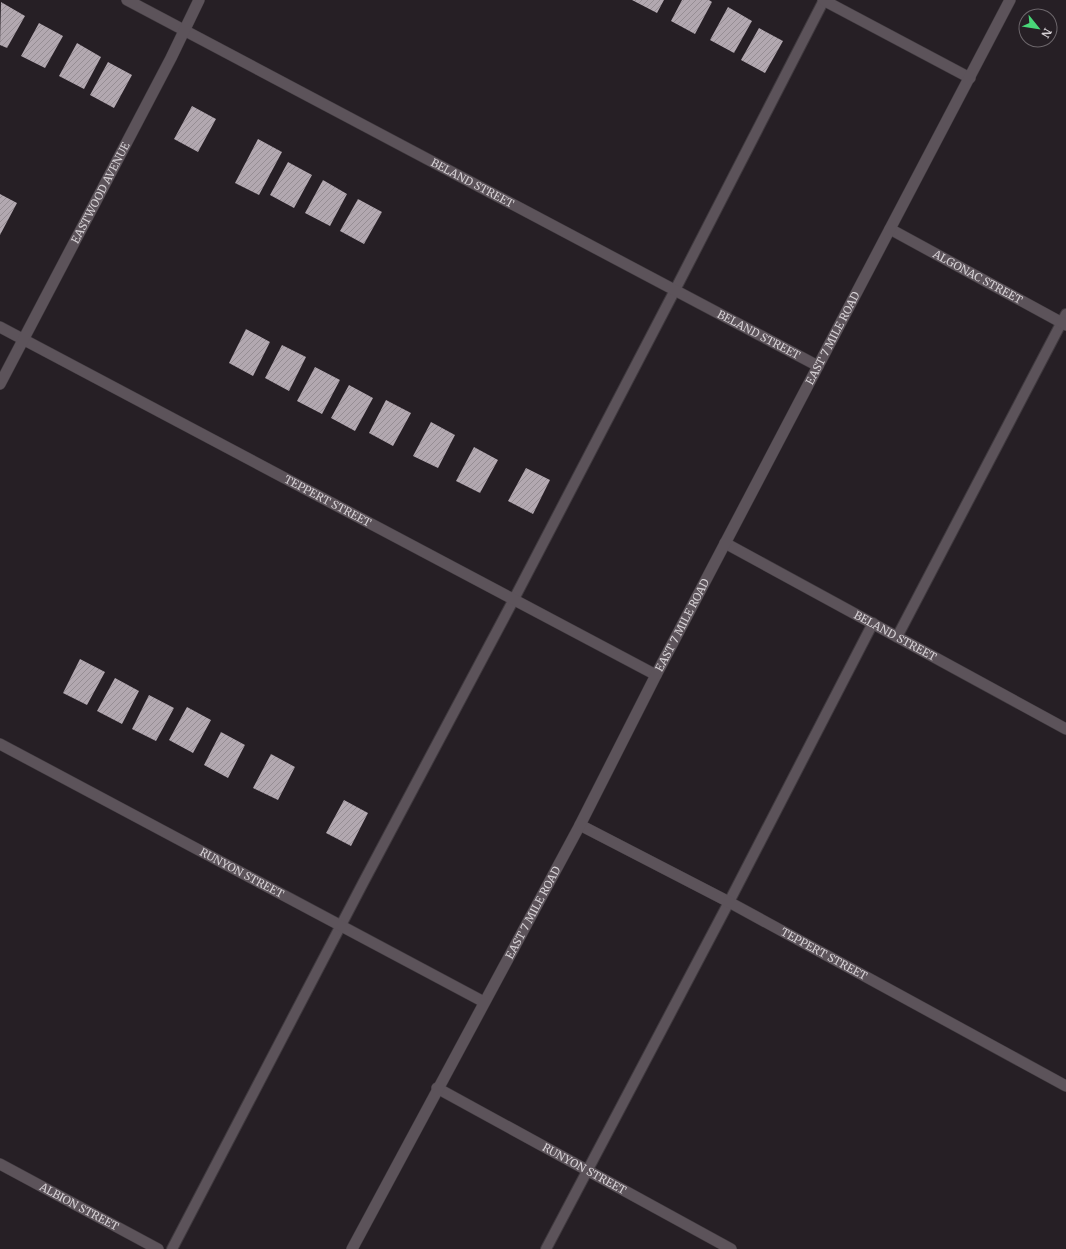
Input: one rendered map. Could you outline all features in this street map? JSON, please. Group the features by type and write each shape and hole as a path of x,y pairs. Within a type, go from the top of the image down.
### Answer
{"street":[{"name":"BELAND STREET","path":"127,0 818,366"},
{"name":"EASTWOOD AVENUE","path":"0,384 172,58 199,0"},
{"path":"823,0 970,78"},
{"name":"EAST 7 MILE ROAD","path":"352,1249 437,1088 580,825 656,675 1010,0"},
{"name":"ALGONAC STREET","path":"890,229 1064,321"},
{"name":"TEPPERT STREET","path":"0,327 656,675"},
{"name":"BELAND STREET","path":"726,543 1066,729"},
{"name":"RUNYON STREET","path":"0,744 484,1002"},
{"name":"TEPPERT STREET","path":"580,825 729,902 1066,1086"},
{"name":"RUNYON STREET","path":"437,1088 731,1249"},
{"name":"ALBION STREET","path":"0,1164 158,1249"}],"lane":[{"path":"172,1249 340,925 514,599 675,290 823,0"},
{"path":"897,637 1064,321"},
{"path":"546,1249 729,902 873,623"}],"building":[{"path":"632,0 664,0 657,13"},
{"path":"682,0 709,0 712,2 695,34 671,21"},
{"path":"1,2 25,16 7,48 0,45"},
{"path":"728,7 752,21 734,53 710,40"},
{"path":"39,23 63,36 45,68 21,56"},
{"path":"759,28 783,41 765,73 741,60"},
{"path":"77,43 101,57 84,89 59,76"},
{"path":"108,62 132,75 114,108 90,95"},
{"path":"192,106 216,119 198,152 174,139"},
{"path":"258,139 282,152 259,195 235,183"},
{"path":"288,162 312,175 294,208 270,195"},
{"path":"323,180 347,194 330,226 305,213"},
{"path":"0,194 17,203 0,235"},
{"path":"358,199 382,212 364,244 340,231"},
{"path":"246,329 270,342 253,376 229,363"},
{"path":"282,345 306,357 289,391 265,378"},
{"path":"315,367 340,380 322,414 297,401"},
{"path":"349,385 373,398 355,431 331,418"},
{"path":"386,400 411,413 393,446 369,433"},
{"path":"431,422 455,435 438,468 413,456"},
{"path":"474,447 498,460 480,493 456,481"},
{"path":"526,468 550,480 533,514 508,501"},
{"path":"80,659 105,672 87,705 63,693"},
{"path":"115,678 139,691 122,724 97,711"},
{"path":"149,695 174,708 156,741 132,729"},
{"path":"187,707 211,720 193,753 169,740"},
{"path":"221,732 245,745 228,778 204,765"},
{"path":"271,754 295,767 278,800 253,788"},
{"path":"344,800 368,813 351,846 326,833"}]}
